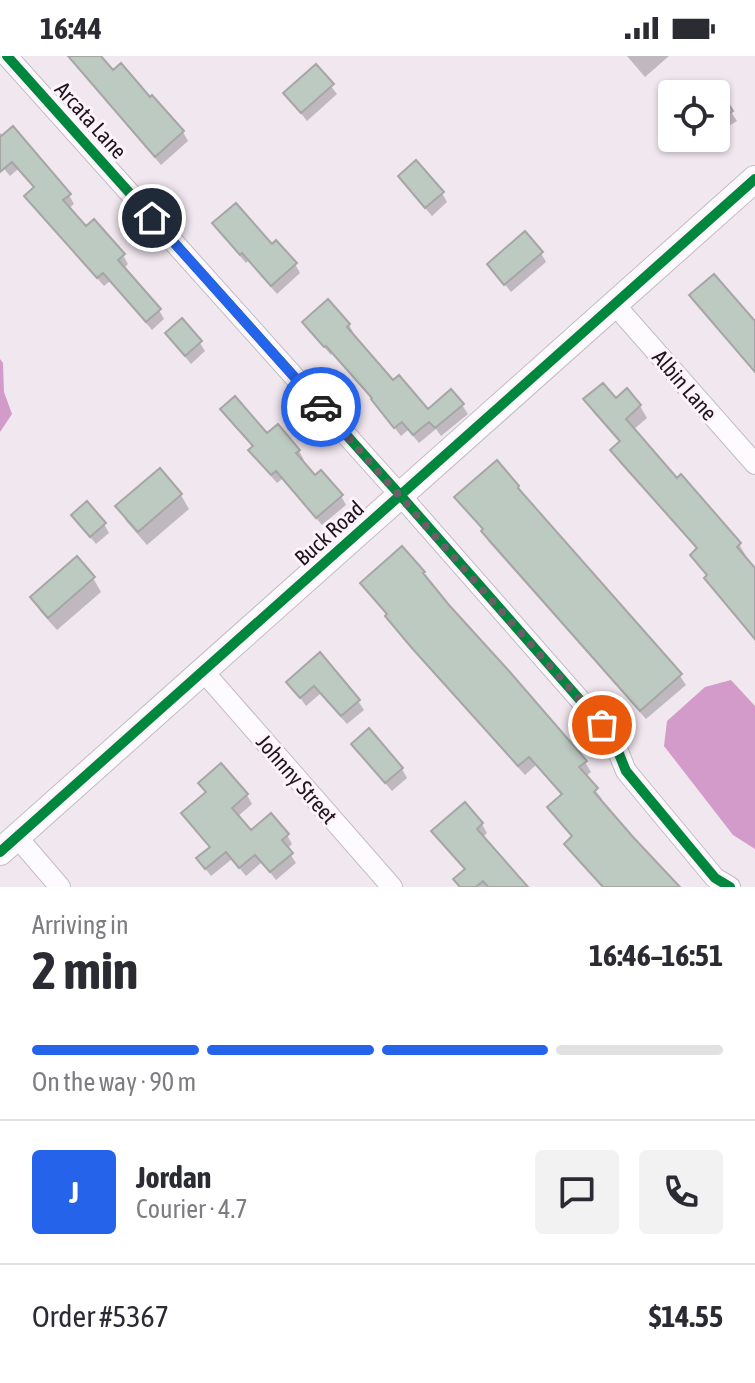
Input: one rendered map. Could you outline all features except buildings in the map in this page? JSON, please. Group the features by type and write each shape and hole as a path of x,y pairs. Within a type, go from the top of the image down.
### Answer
{"street":[{"name":"Arcata Lane","path":"7,56 602,725 615,744 626,771 715,878 730,887"},
{"name":"Buck Road","path":"8,844 755,179"},
{"name":"Albin Lane","path":"615,305 755,464"},
{"name":"Johnny Street","path":"203,671 392,887"},
{"path":"8,844 60,887"}],"shaded area":[{"path":"0,359 3,363 4,392 12,414 0,432"},
{"path":"731,680 755,706 755,849 733,835 664,746 667,721 705,687"}],"cycle path":[{"path":"7,56 602,725 615,744 626,771 715,878 730,887"},
{"path":"0,852 755,179"}],"way so far":[{"path":"321,407 602,725"}],"route":[{"path":"152,218 321,407"}]}
